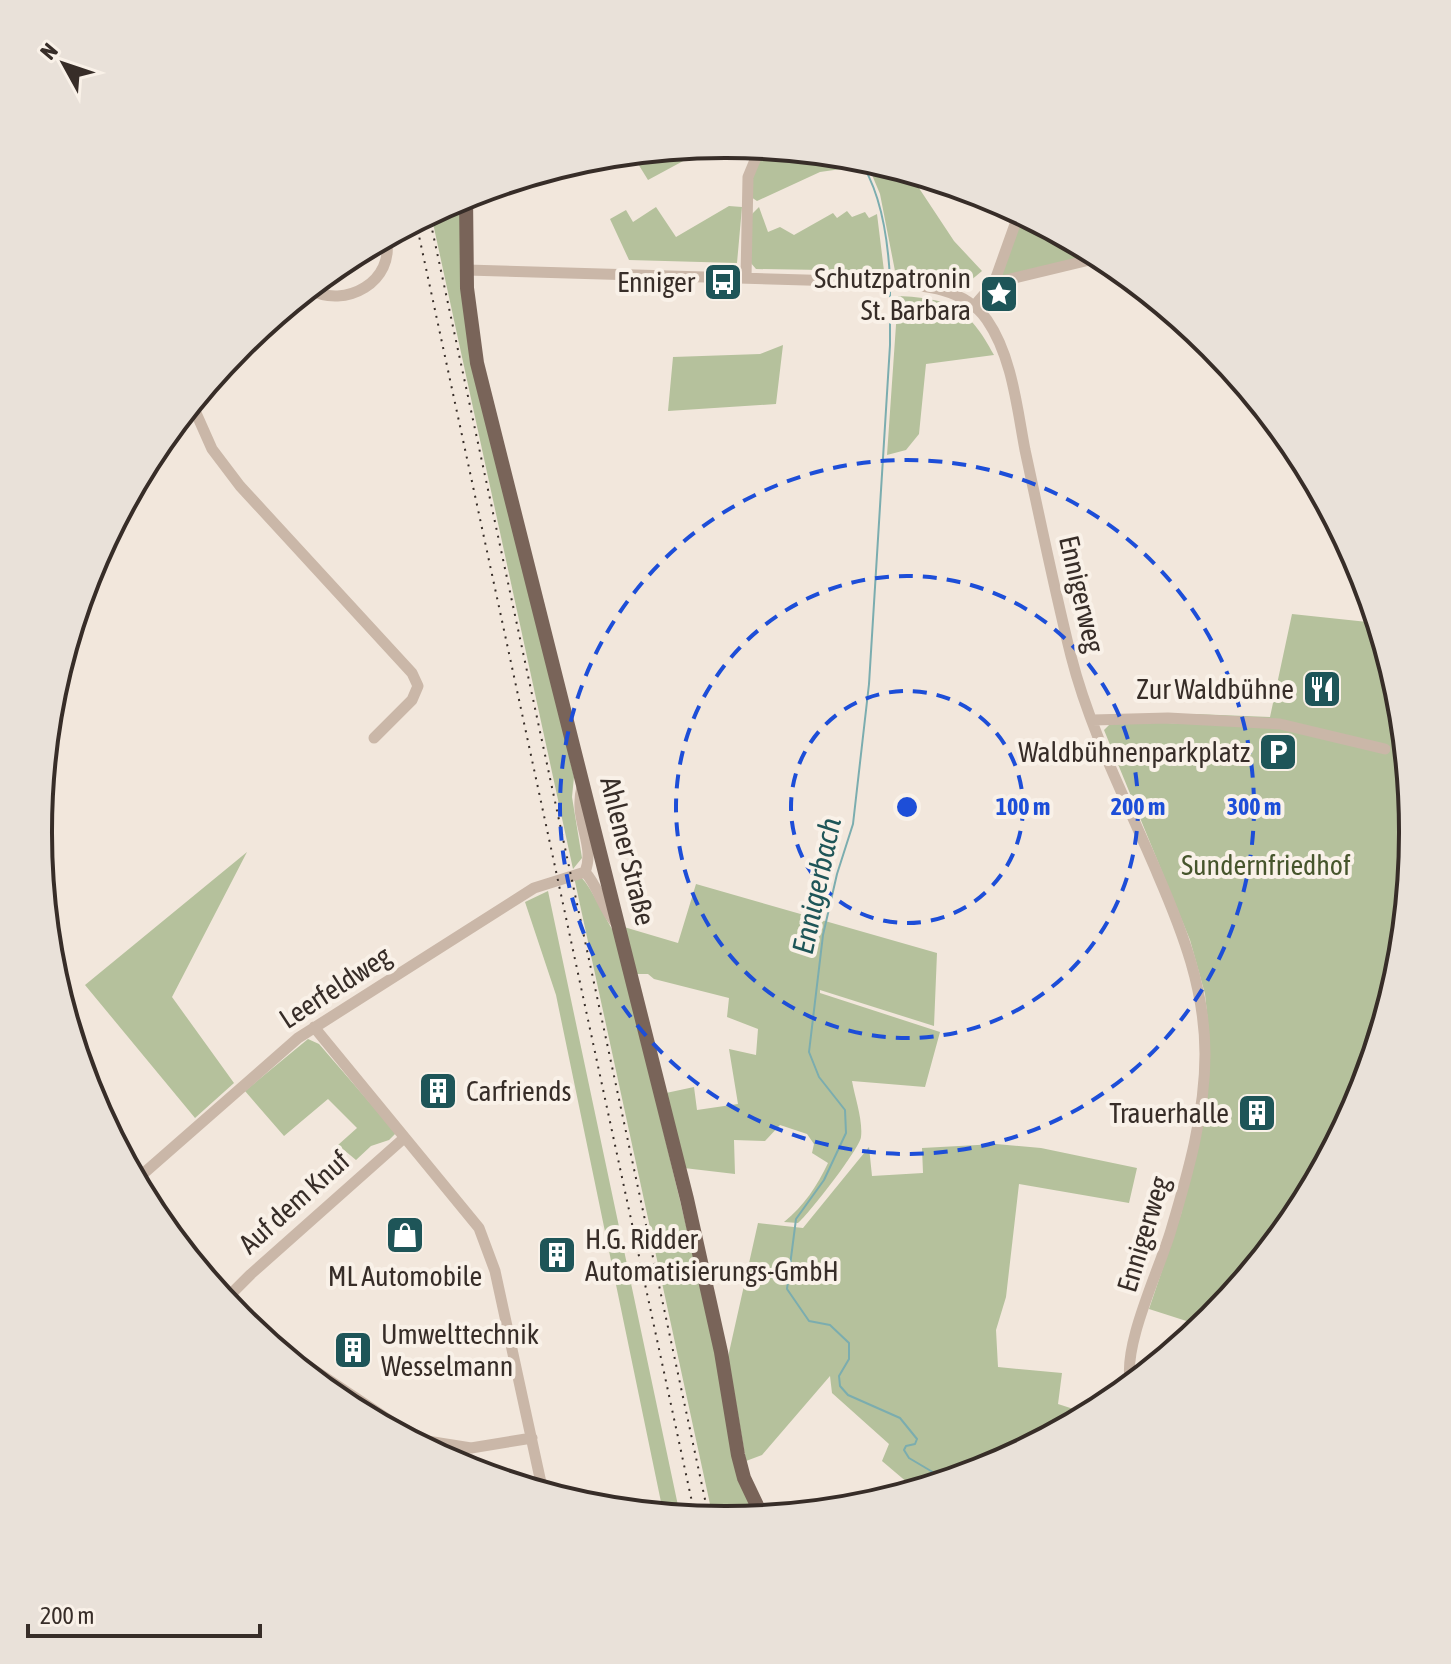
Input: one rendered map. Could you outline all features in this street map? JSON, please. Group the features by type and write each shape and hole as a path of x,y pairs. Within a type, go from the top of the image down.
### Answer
{"main road":[{"name":"Ahlener Straße","path":"466,211 471,327 477,363 620,927 714,1321 738,1455 744,1478 757,1505"}],"street":[{"path":"746,278 748,177 755,159"},
{"path":"467,270 926,286 954,294 974,306 994,283 1015,224"},
{"path":"322,293 333,297 361,290 387,260 387,250"},
{"path":"994,283 1083,262"},
{"name":"Ennigerweg","path":"974,306 993,329 1010,377 1069,645 1093,720 1180,926 1200,994 1205,1060 1196,1133 1170,1233 1134,1342 1129,1371"},
{"path":"197,415 212,449 240,486 412,673 418,686 412,700 374,738"},
{"path":"1093,720 1168,718 1280,724 1385,749"},
{"path":"584,781 578,808 589,860 585,872 612,919 620,927"},
{"name":"Leerfeldweg","path":"144,1173 277,1055 314,1027 534,888 585,872"},
{"path":"314,1027 479,1228 489,1250 541,1480"},
{"name":"Auf dem Knuf","path":"234,1291 403,1139"},
{"path":"446,1444 471,1448 532,1438"}],"green space":[{"path":"758,159 842,169 820,172 757,201 751,197 751,178"},
{"path":"685,160 648,180 638,164"},
{"path":"872,174 918,187 954,241 982,271 964,286 930,275 895,271 880,194"},
{"path":"729,206 742,207 737,263 629,260 610,219 626,210 633,222 656,207 676,237"},
{"path":"759,207 768,232 780,227 794,235 833,213 837,218 847,211 852,217 865,212 869,218 877,214 884,271 756,269 750,262 751,215"},
{"path":"461,213 463,305 574,777 572,797 582,858 573,869 433,226"},
{"path":"1018,226 1079,259 1003,277 1001,273"},
{"path":"898,296 931,299 956,309 976,326 994,355 926,364 919,434 906,450 887,455"},
{"path":"783,345 776,404 668,411 673,357 760,354"},
{"name":"Sundernfriedhof","path":"1292,614 1365,622 1386,701 1398,788 1398,876 1393,920 1376,1006 1348,1090 1330,1130 1309,1169 1260,1242 1188,1321 1149,1309 1181,1214 1205,1115 1210,1056 1205,994 1190,940 1104,730 1113,721 1193,724 1195,714 1270,717"},
{"path":"247,852 172,997 234,1083 195,1118 85,985"},
{"path":"574,877 581,877 586,883 616,935 753,1505 710,1505"},
{"path":"696,884 937,953 934,1026 820,990 820,993 940,1032 925,1087 852,1081 861,1137 833,1181 798,1223 784,1222 809,1195 828,1163 812,1153 814,1144 807,1134 780,1125 765,1141 734,1140 735,1174 684,1168 666,1093 694,1087 697,1110 738,1104 729,1049 756,1055 758,1029 727,1017 729,998 654,979 648,974 637,974 624,927 678,943"},
{"path":"548,891 678,1504 661,1502 556,995 525,902"},
{"path":"308,1039 319,1044 396,1133 389,1140 371,1146 356,1160 338,1145 357,1128 328,1099 284,1136 245,1091"},
{"path":"996,1144 1041,1148 1137,1168 1129,1203 1019,1184 1006,1297 996,1330 998,1367 1062,1373 1058,1404 1072,1409 983,1454 906,1481 882,1461 889,1444 832,1393 830,1376 762,1455 746,1461 728,1357 758,1223 803,1228 869,1147 872,1176 923,1173 922,1148"}],"waterway":[{"name":"Ennigerbach","path":"867,173 878,200 885,232 890,279"},
{"name":"Ennigerbach","path":"890,289 890,345 869,684 853,824 837,874 823,935 809,1052 819,1077 845,1110 846,1133 824,1180 796,1219 787,1289 809,1321 830,1325 849,1343 849,1359 839,1376 840,1386 848,1395 900,1418 917,1439 915,1444 906,1446 904,1450 909,1458 934,1473"}],"railway":[{"path":"431,226 706,1505"},
{"path":"418,233 693,1505"}],"place":[{"name":"Enniger","path":"723,282"},
{"name":"Schutzpatronin St. Barbara","path":"999,294"},
{"name":"Zur Waldbühne","path":"1322,689"},
{"name":"Waldbühnenparkplatz","path":"1278,752"},
{"name":"Carfriends","path":"438,1091"},
{"name":"Trauerhalle","path":"1257,1113"},
{"name":"ML Automobile","path":"405,1235"},
{"name":"H.G. Ridder Automatisierungs-GmbH","path":"557,1255"},
{"name":"Umwelttechnik Wesselmann","path":"353,1350"}]}
